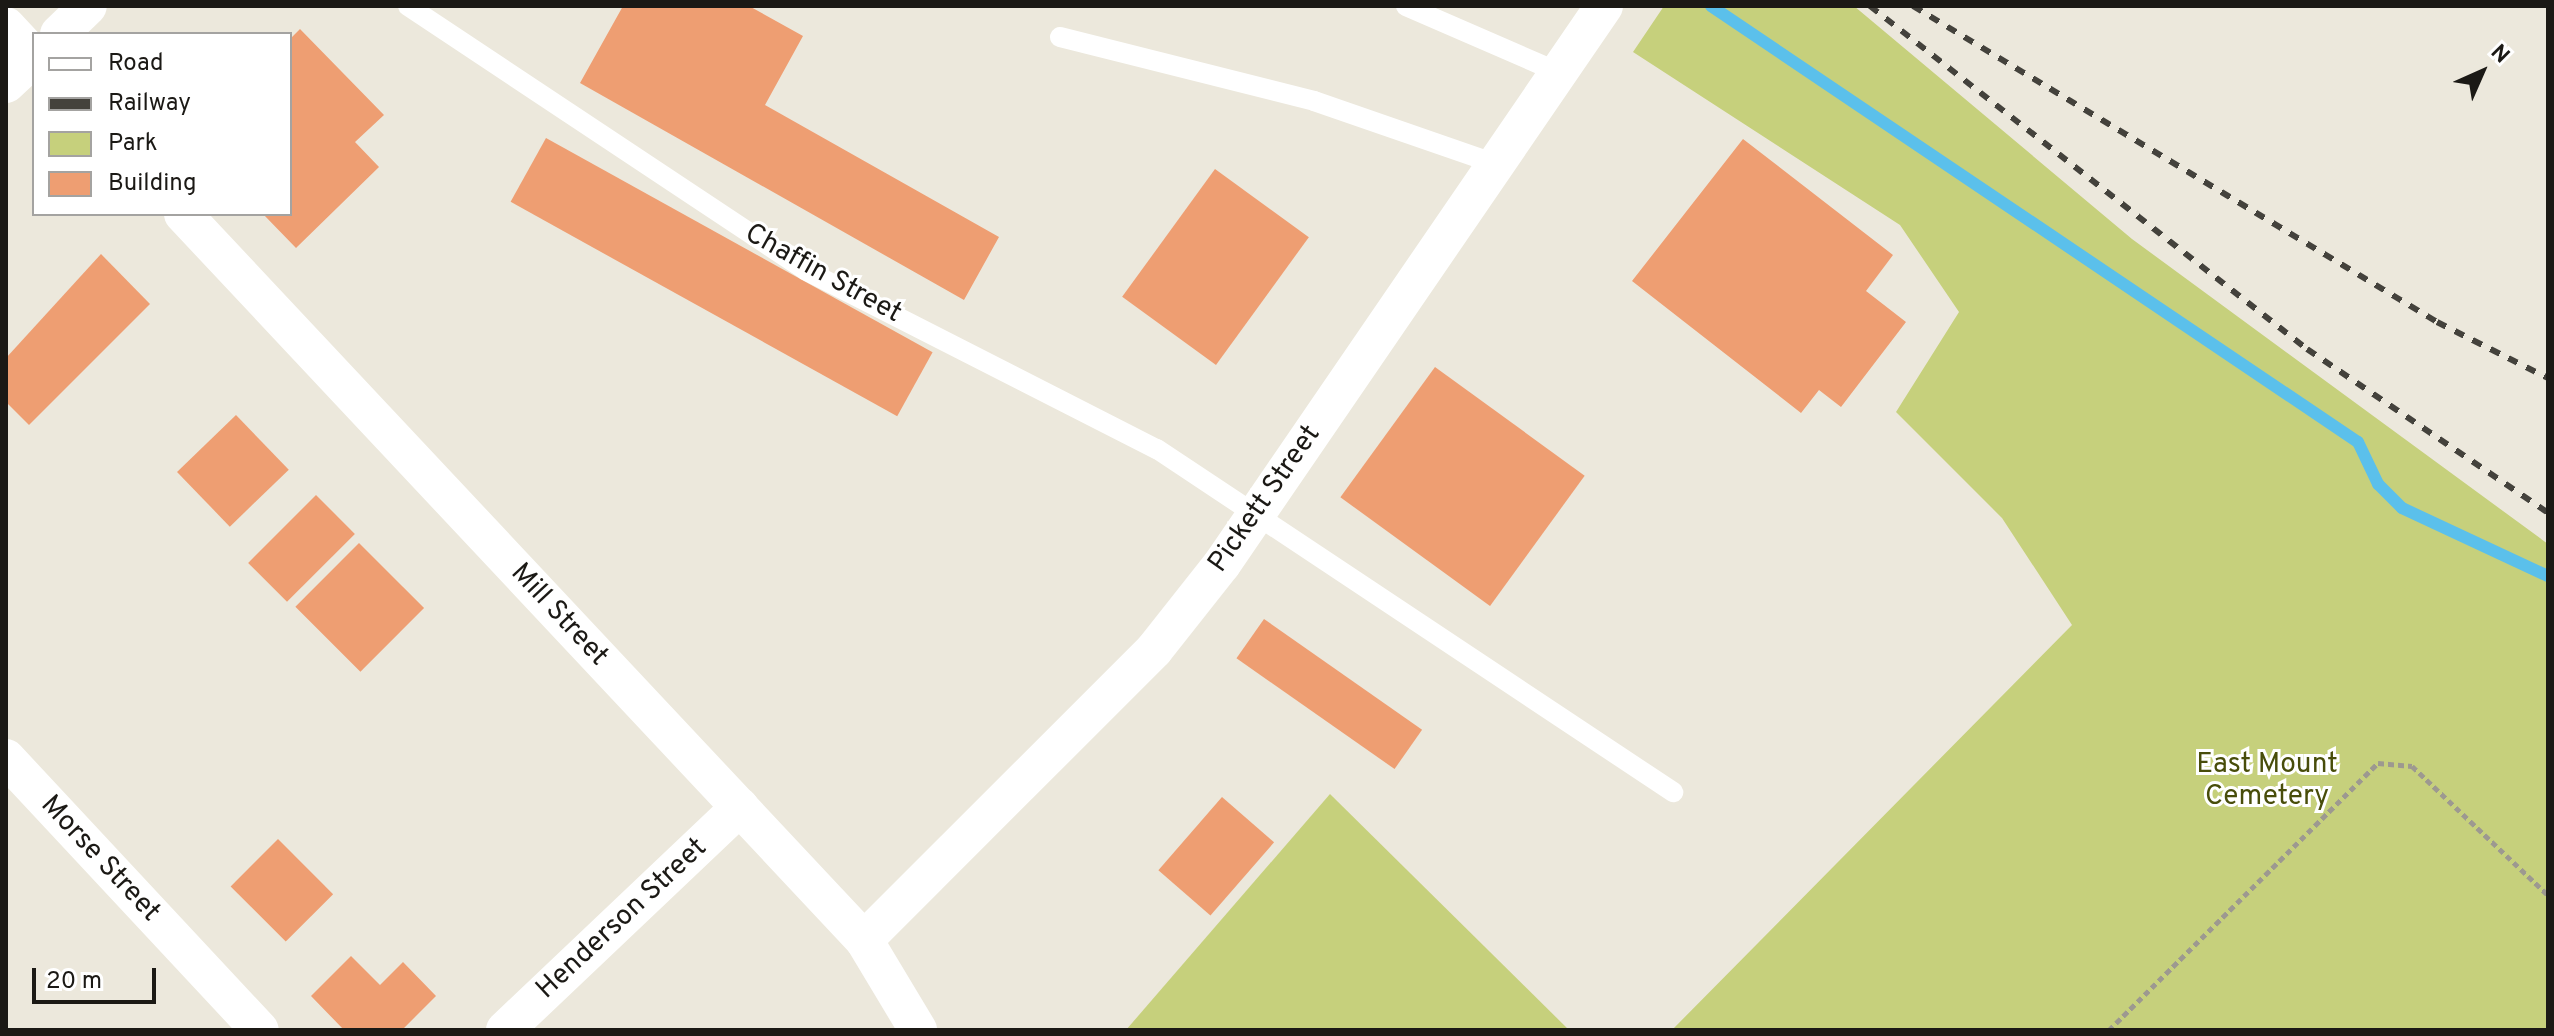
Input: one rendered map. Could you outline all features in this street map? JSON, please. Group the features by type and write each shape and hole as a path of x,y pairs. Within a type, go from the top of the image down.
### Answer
{"street":[{"path":"61,32 88,6"},
{"name":"Pickett Street","path":"864,940 1154,650 1255,514 1604,6"},
{"path":"6,26 32,55"},
{"path":"6,84 32,59"},
{"name":"Mill Street","path":"185,216 864,940 918,1030"},
{"name":"Morse Street","path":"6,758 260,1030"},
{"name":"Henderson Street","path":"505,1030 740,807"}],"lane":[{"name":"Chaffin Street","path":"408,6 805,270 1157,449 1673,792"},
{"path":"1406,6 1560,73"},
{"path":"1060,37 1314,101 1496,164"}],"path":[{"path":"2109,1030 2378,763 2412,766 2548,895"}],"green space":[{"name":"East Mount Cemetery","path":"1664,6 1854,6 2132,239 2548,544 2548,1030 1672,1030 2072,625 2002,518 1896,412 1959,312 1900,225 1633,52"},
{"path":"1330,794 1569,1030 1126,1030"}],"building":[{"path":"623,6 749,6 803,36 765,105 999,237 964,300 580,83"},
{"path":"300,29 384,115 355,142 379,167 296,248 265,216 292,216 292,37"},
{"path":"546,138 933,352 897,416 511,202"},
{"path":"1743,139 1893,255 1866,291 1906,322 1841,407 1819,390 1801,413 1632,281"},
{"path":"1215,169 1309,237 1216,365 1122,297"},
{"path":"101,254 150,304 29,425 6,402 6,358"},
{"path":"1435,367 1585,476 1490,606 1340,497"},
{"path":"236,415 289,470 230,527 177,472"},
{"path":"316,495 355,534 287,602 248,563"},
{"path":"359,543 424,608 360,672 295,607"},
{"path":"1264,619 1422,730 1395,769 1236,658"},
{"path":"1222,797 1274,842 1210,915 1158,870"},
{"path":"278,839 333,894 286,942 231,886"},
{"path":"351,956 380,985 403,962 436,996 402,1030 344,1030 311,996"}],"waterway":[{"path":"1711,6 2358,442 2378,484 2402,508 2548,576"}],"railway":[{"path":"1870,6 2307,349 2548,513"},
{"path":"1913,6 2437,322 2548,378"}]}
